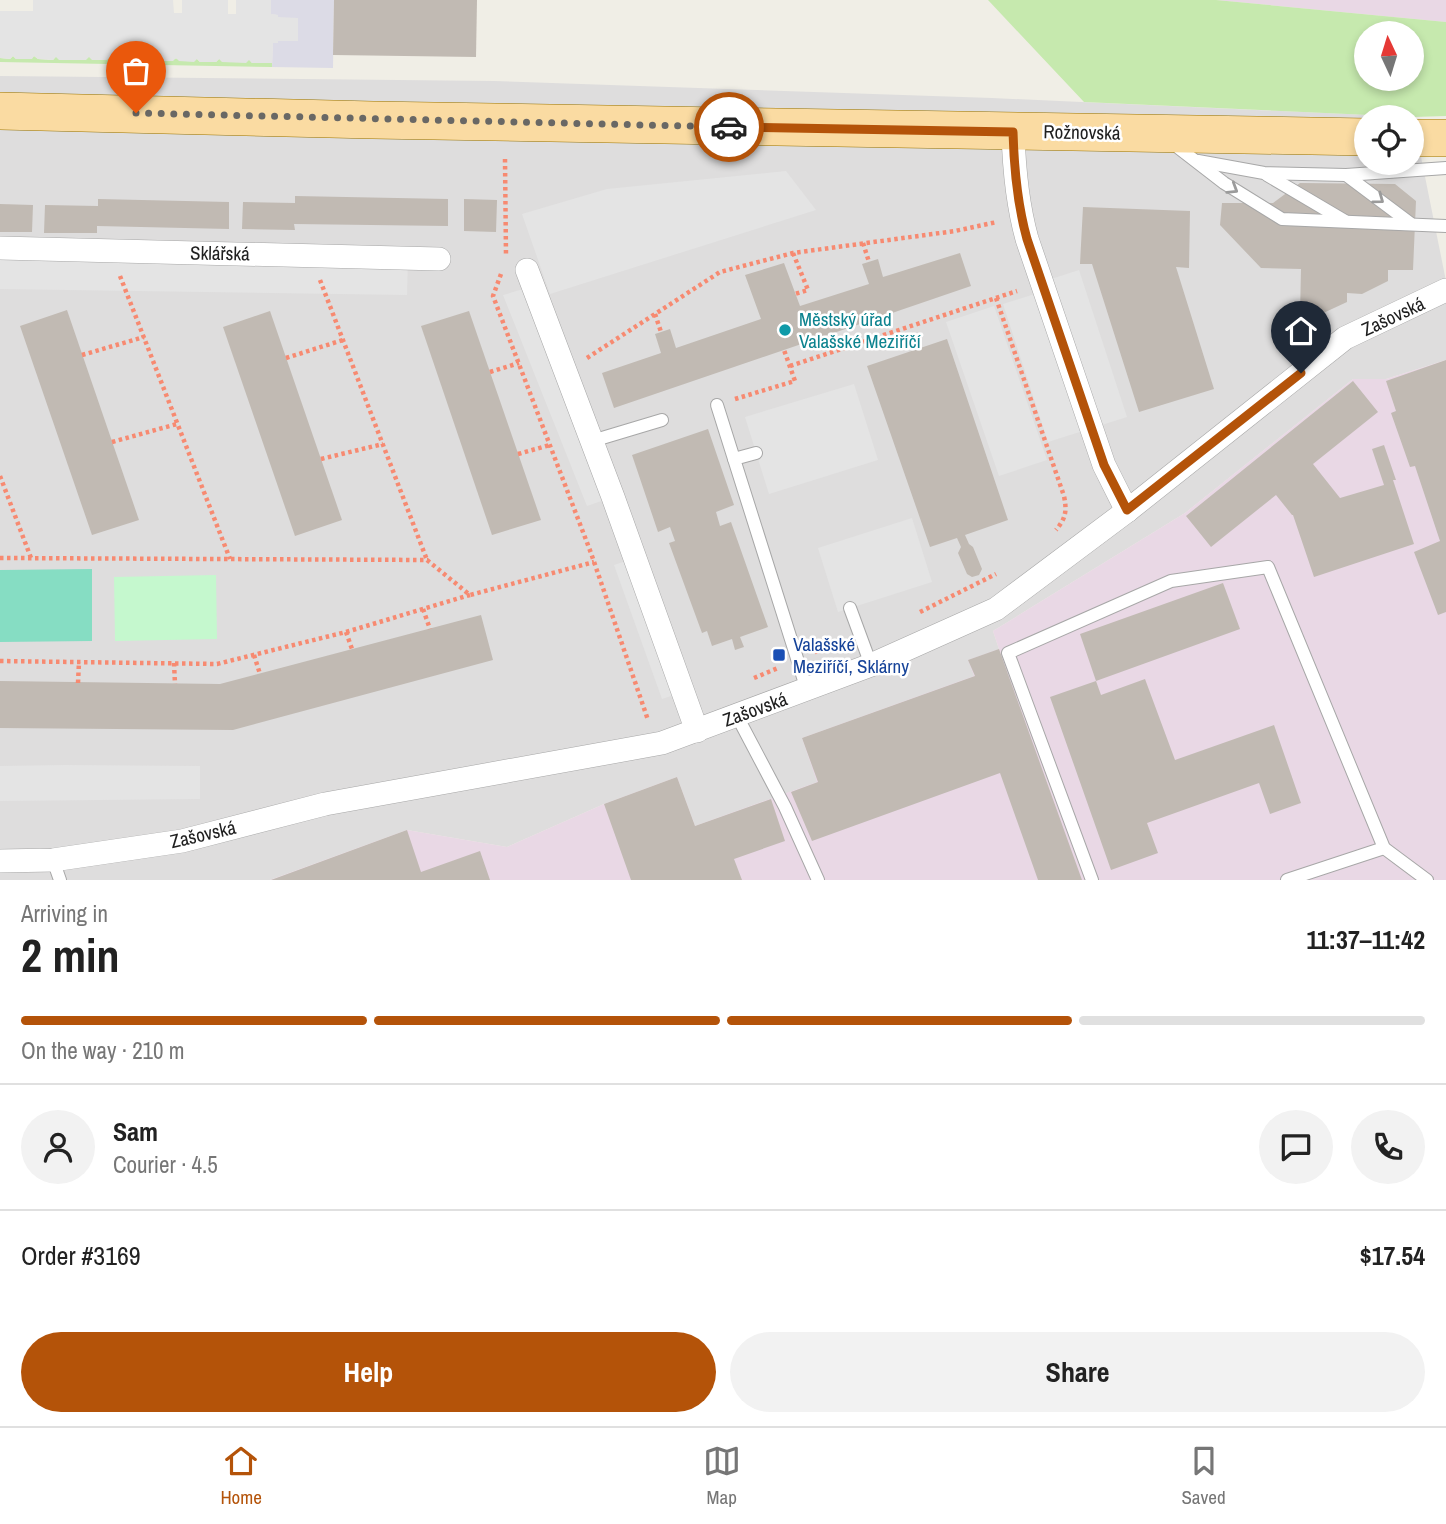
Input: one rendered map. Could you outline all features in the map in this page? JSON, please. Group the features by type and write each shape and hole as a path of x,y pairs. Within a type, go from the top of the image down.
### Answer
{"main road":[{"name":"Rožnovská","path":"0,111 1354,137"},
{"path":"1424,138 1446,138"}],"street":[{"path":"1013,132 1016,189 1027,239 1104,465 1127,510"},
{"name":"Sklářská","path":"0,248 439,258"},
{"path":"517,265 565,372 592,441 696,731"},
{"name":"Zašovská","path":"0,861 56,870 325,804 662,743 871,665 996,609 1127,510 1345,338 1446,290"}],"lane":[{"path":"1160,133 1224,183 1282,219 1446,226"},
{"path":"1194,160 1264,173 1346,175 1446,168"},
{"path":"1264,173 1347,222"},
{"path":"1346,175 1411,223"},
{"path":"717,405 807,690"},
{"path":"592,441 662,420"},
{"path":"734,459 756,453"},
{"path":"1092,880 1008,653 1171,582 1268,567 1384,848 1427,880"},
{"path":"850,608 871,665"},
{"path":"737,716 785,807 818,880"},
{"path":"1287,880 1384,848"}],"path":[{"path":"505,159 517,265"},
{"path":"565,372 720,272 793,253 956,231 997,222"},
{"path":"863,243 869,262"},
{"path":"111,251 230,559"},
{"path":"793,253 808,290 795,294"},
{"path":"311,256 427,561 470,595"},
{"path":"502,272 493,296 594,562 648,719 662,743"},
{"path":"790,366 1017,291"},
{"path":"996,298 1064,496 1065,519 1052,535"},
{"path":"655,314 661,332"},
{"path":"82,355 144,337"},
{"path":"286,358 343,340"},
{"path":"717,405 795,381 784,350"},
{"path":"489,372 519,363"},
{"path":"112,442 177,424"},
{"path":"321,459 383,444"},
{"path":"518,454 550,445"},
{"path":"0,476 31,558"},
{"path":"0,558 427,561"},
{"path":"0,661 217,664 346,632 594,562"},
{"path":"916,614 1006,568"},
{"path":"422,609 430,629"},
{"path":"346,632 352,649"},
{"path":"749,680 818,651 861,637"},
{"path":"254,655 260,674"},
{"path":"78,682 79,662"},
{"path":"174,663 175,684"},
{"path":"648,719 688,706"}],"shaded area":[{"path":"33,0 173,0 174,13 182,13 182,0 228,0 228,14 236,14 236,0 271,0 271,14 298,17 298,41 273,43 272,63 252,63 249,60 246,63 222,62 219,59 216,62 200,62 197,59 194,62 179,61 176,58 173,61 157,61 154,58 151,61 135,61 132,58 129,61 113,60 110,57 107,60 92,60 89,57 86,60 59,60 56,57 53,60 38,59 34,56 32,59 16,59 13,56 10,59 0,58 0,11 33,11"},
{"path":"271,0 334,0 333,68 272,67 273,43 298,41 298,18 271,14"},
{"path":"1216,0 1446,0 1446,22"},
{"path":"0,76 494,81 992,98 1354,114 1354,175 1424,175 1424,172 1446,281 1446,360 1386,379 1353,379 1185,513 993,631 999,649 975,676 802,738 818,782 695,826 677,777 604,804 507,847 407,830 270,880 0,880"},
{"path":"786,171 816,210 550,294 522,214 607,189"},
{"path":"0,248 408,258 407,295 0,289"},
{"path":"1079,270 1127,417 1048,442 1003,304 1044,291 1042,282"},
{"path":"533,286 613,497 587,506 503,295"},
{"path":"994,306 1047,460 999,476 946,322"},
{"path":"1446,360 1446,880 270,880 407,830 507,847 604,804 677,777 695,826 817,782 802,738 974,676 968,660 999,649 993,631 1185,513 1353,379 1386,379"},
{"path":"854,384 878,460 769,494 745,417"},
{"path":"912,518 932,582 838,612 818,548"},
{"path":"635,558 683,692 662,699 614,565"},
{"path":"0,766 200,766 200,799 0,801"}],"green space":[{"path":"988,0 1216,0 1446,22 1446,116 1424,117 1424,105 1354,105 1354,114 1084,102"},
{"path":"13,56 16,59 31,59 34,56 38,59 53,60 56,56 197,59 200,62 249,59 252,63 272,63 272,67 0,62 0,58 10,59"},
{"path":"92,569 92,641 0,642 0,570"},
{"path":"216,575 217,639 115,641 114,577"}],"building":[{"path":"334,0 477,0 476,57 333,55"},
{"path":"1300,183 1395,184 1416,201 1413,270 1388,270 1388,281 1362,294 1347,293 1347,302 1319,315 1300,315 1301,269 1261,268 1220,225 1222,203 1273,203"},
{"path":"295,196 448,199 448,226 294,224 295,230 242,229 243,202 295,203"},
{"path":"98,199 229,202 229,229 97,226 97,233 44,233 45,205 98,206"},
{"path":"464,199 497,200 496,232 464,231"},
{"path":"0,204 33,205 32,232 0,232"},
{"path":"1083,207 1190,211 1189,268 1176,267 1214,389 1139,412 1092,264 1080,264"},
{"name":"Městský úřad Valašské Meziříčí","path":"960,253 971,286 614,408 602,373 661,353 655,334 670,329 676,348 761,319 745,275 784,263 800,306 869,284 862,264 878,259 883,277"},
{"path":"67,310 139,520 92,535 20,326"},
{"path":"270,311 342,520 295,536 223,327"},
{"path":"469,311 541,520 492,535 421,326"},
{"path":"947,339 1008,520 965,535 982,569 979,575 972,577 967,574 958,553 961,547 957,538 930,547 867,366"},
{"path":"1446,360 1446,612 1438,615 1414,552 1440,541 1415,466 1410,467 1391,413 1396,411 1386,381"},
{"path":"1353,381 1378,412 1313,464 1340,498 1384,485 1372,449 1384,445 1414,544 1314,577 1293,515 1276,495 1211,547 1186,516"},
{"path":"708,429 734,505 716,512 720,526 731,522 768,627 740,637 744,647 735,650 732,639 712,646 707,631 702,633 669,543 675,541 670,527 658,532 632,455"},
{"path":"1223,583 1240,629 1096,681 1080,634"},
{"path":"481,615 493,660 233,730 0,728 0,681 220,684"},
{"path":"999,649 1082,880 1038,880 1000,773 812,841 791,792 818,782 802,738 975,676 968,660"},
{"path":"1145,679 1175,760 1274,725 1301,803 1270,814 1259,783 1147,823 1158,853 1111,870 1050,697 1096,681 1101,695"},
{"path":"677,777 695,826 771,799 785,841 734,859 742,880 631,880 604,804"},
{"path":"407,830 421,872 480,851 490,880 271,880"}],"way so far":[{"path":"136,113 729,127"}],"place":[{"name":"Městský úřad Valašské Meziříčí","path":"785,330"},
{"name":"Valašské Meziříčí, Sklárny","path":"779,655"}],"route":[{"path":"729,127 1013,132 1016,189 1027,239 1104,465 1127,510 1301,373"}]}
